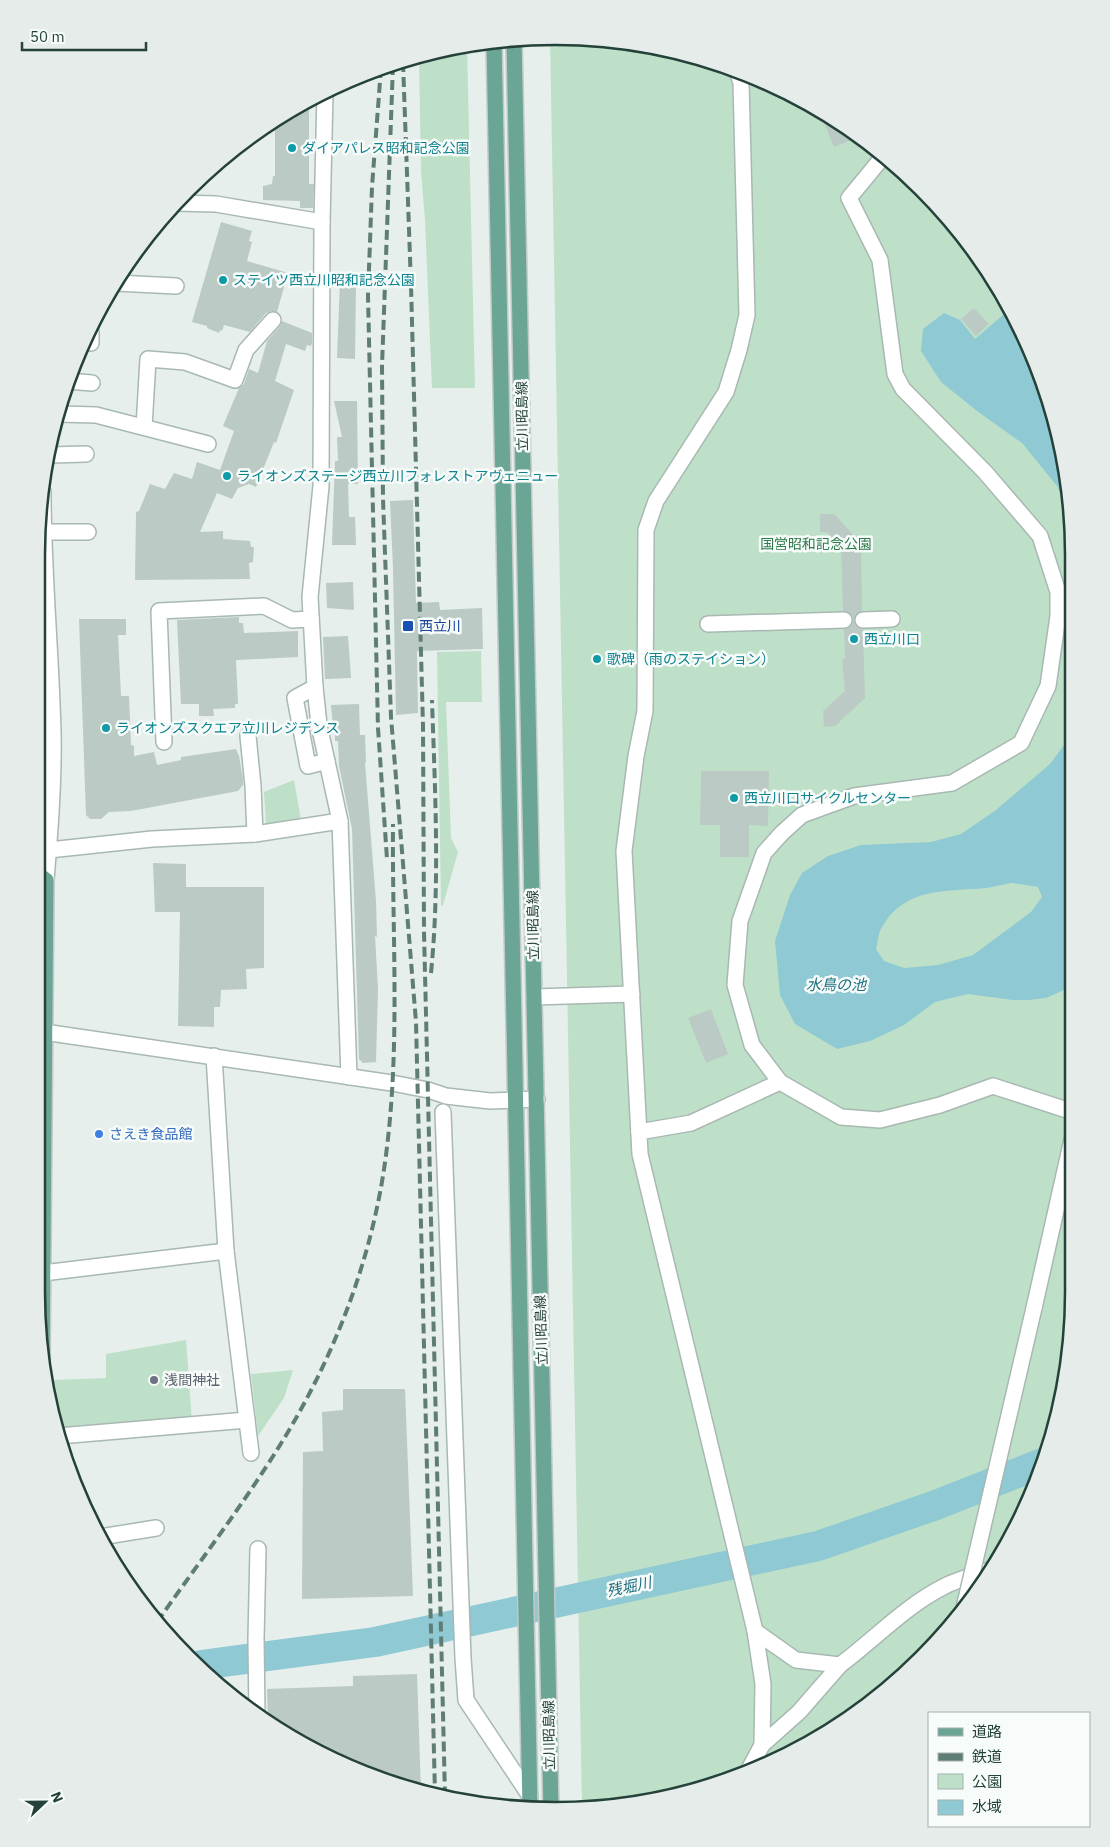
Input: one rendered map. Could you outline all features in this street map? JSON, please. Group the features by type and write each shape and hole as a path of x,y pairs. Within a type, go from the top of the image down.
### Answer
{"main road":[{"name":"立川昭島線","path":"514,47 551,1802"},
{"name":"立川昭島線","path":"494,48 530,1801"}],"street":[{"path":"740,80 747,315 726,392 656,501 646,530 645,711 636,756 624,851 640,1154 756,1631 763,1684 762,1745"},
{"path":"324,101 321,486 310,597 319,724 340,821 350,1077"},
{"path":"879,162 849,198 880,260 895,374 903,389 985,472 1040,536 1058,592 1058,616 1048,686 1021,743 952,783 854,796 802,815 782,832 764,853 740,921 735,985 752,1045 780,1082 841,1117 880,1120 940,1106 993,1086 1065,1109"},
{"path":"186,203 216,204 322,222"},
{"path":"124,283 176,286"},
{"path":"144,428 148,359 185,362 234,380 246,350 273,320"},
{"path":"76,382 92,383"},
{"path":"65,414 96,415 208,444"},
{"path":"55,456 86,454"},
{"path":"46,532 88,532"},
{"path":"164,742 159,610 264,606 292,620 311,619"},
{"path":"863,620 892,619"},
{"path":"708,624 844,620"},
{"path":"45,659 53,734 52,814 49,850 45,865"},
{"path":"315,687 295,698 308,766 327,761"},
{"path":"248,736 255,834"},
{"path":"49,850 152,839 255,834 340,821"},
{"path":"534,997 632,994"},
{"path":"45,1032 350,1077 419,1088 446,1096 490,1100 537,1099"},
{"path":"214,1056 226,1251 251,1453"},
{"path":"639,1132 691,1123 780,1082"},
{"path":"443,1112 466,1700 530,1801"},
{"path":"968,1591 1065,1170"},
{"path":"45,1273 226,1251"},
{"path":"66,1435 246,1420"},
{"path":"107,1536 156,1528"},
{"path":"257,1705 258,1549"},
{"path":"753,1761 762,1745 800,1712 840,1666 901,1614 945,1586 980,1573"},
{"path":"756,1631 796,1660 840,1666"}],"green space":[{"name":"国営昭和記念公園","path":"550,45 555,45 622,49 654,55 687,62 750,84 810,113 838,131 865,150 916,194 960,245 979,272 997,300 1026,360 1048,423 1055,456 1061,488 1065,555 1064,1325 1061,1359 1048,1424 1026,1487 997,1547 960,1602 916,1653 865,1697 810,1734 750,1763 719,1775 687,1785 654,1792 622,1798 582,1801"},
{"path":"467,53 475,388 432,388 425,220 421,171 419,63"},
{"path":"481,651 482,702 446,702 451,838 458,852 443,905 441,906 437,652"},
{"path":"294,780 301,820 266,824 264,792"},
{"path":"186,1340 192,1422 63,1428 53,1380 106,1378 106,1354"},
{"path":"293,1370 284,1398 258,1436 251,1374"}],"water":[{"path":"944,313 960,320 975,339 1004,314 1038,391 1048,423 1062,498 1057,486 1022,443 977,411 941,382 921,351 923,329"},
{"name":"水鳥の池","path":"1065,744 1065,990 1046,998 1029,1000 1013,1000 968,994 935,1002 904,1025 870,1041 837,1049 795,1024 780,995 775,941 790,895 802,873 828,856 861,845 931,842 961,834 996,810 1050,764","holes":["1012,883 1038,887 1042,897 1031,912 973,955 938,965 904,968 884,961 876,949 881,929 890,915 900,906 922,895"]}],"building":[{"name":"ダイアパレス昭和記念公園","path":"309,108 309,184 314,184 313,208 300,208 300,201 263,200 263,186 272,184 273,176 275,176 275,129"},
{"path":"823,122 851,140 834,147"},
{"name":"ステイツ西立川昭和記念公園","path":"221,222 252,231 249,241 252,242 247,261 288,273 277,312 271,311 266,313 250,332 224,325 219,333 207,328 207,326 192,322"},
{"path":"340,280 356,281 355,359 337,358"},
{"path":"974,308 989,324 976,336 961,319"},
{"name":"ライオンズステージ西立川フォレストアヴェニュー","path":"282,321 312,333 312,343 311,346 307,345 305,351 286,344 275,381 294,390 276,443 274,442 256,487 249,484 238,488 232,499 217,493 200,532 223,531 223,539 250,541 251,547 254,547 253,562 249,563 250,579 135,580 136,512 139,511 150,484 165,489 174,473 192,479 197,462 220,470 234,431 223,426 239,388 244,384 249,369 258,373 267,341"},
{"path":"334,401 357,401 358,484 348,484 349,517 355,517 356,545 332,545 335,461 338,461 337,437 342,437"},
{"path":"413,500 416,603 439,602 440,610 482,608 483,649 417,651 418,713 396,715 390,501"},
{"path":"820,514 834,514 861,543 862,611 855,615 854,620 855,625 863,629 865,698 835,726 824,727 823,711 845,691 842,659 845,659 844,629 849,628 853,620 852,615 843,611 841,547 827,532 820,532"},
{"path":"353,582 354,610 327,608 326,583"},
{"path":"239,617 239,623 243,623 244,633 298,631 298,657 236,660 238,704 235,704 235,708 213,709 214,716 199,716 199,704 181,704 177,620"},
{"name":"ライオンズスクエア立川レジデンス","path":"79,619 126,619 126,635 118,635 121,696 129,696 131,745 134,746 134,756 154,752 157,765 181,760 181,757 236,749 243,779 243,785 238,791 131,811 109,812 101,819 90,819 86,815"},
{"path":"348,636 351,678 325,679 323,637"},
{"path":"359,704 360,735 365,735 365,763 376,901 377,937 375,936 378,989 376,1062 363,1063 359,1059 352,829 339,766 338,741 335,741 331,705"},
{"name":"西立川口サイクルセンター","path":"701,771 769,771 768,826 749,825 749,857 720,857 720,825 700,825"},
{"path":"153,863 186,864 186,887 264,887 264,968 246,969 247,989 221,990 220,1007 214,1007 214,1027 178,1026 180,912 155,912"},
{"path":"711,1009 728,1054 706,1063 688,1018"},
{"path":"343,1389 405,1389 413,1596 302,1599 303,1452 323,1451 322,1412 343,1410"},
{"path":"417,1674 421,1784 391,1775 329,1749 300,1734 268,1713 267,1689 353,1686 353,1676"}],"waterway":[{"name":"残堀川","path":"207,1664 375,1642 818,1546 936,1505 1034,1466"}],"railway":[{"path":"403,68 423,726 424,932 445,1790"},
{"path":"393,71 382,366 383,499 391,717 416,1022 435,1788"},
{"path":"380,76 372,187 368,296 378,728 387,859"},
{"path":"431,973 436,871 432,700"},
{"path":"162,1616 239,1508 285,1437 322,1369 351,1298 363,1261 381,1185 391,1107 394,1026 393,824"}],"place":[{"name":"ダイアパレス昭和記念公園","path":"292,148"},
{"name":"ステイツ西立川昭和記念公園","path":"223,280"},
{"name":"ライオンズステージ西立川フォレストアヴェニュー","path":"227,476"},
{"name":"西立川","path":"408,626"},
{"name":"西立川口","path":"854,639"},
{"name":"歌碑（雨のステイション）","path":"597,659"},
{"name":"ライオンズスクエア立川レジデンス","path":"106,728"},
{"name":"西立川口サイクルセンター","path":"734,798"},
{"name":"さえき食品館","path":"99,1134"},
{"name":"浅間神社","path":"154,1380"}]}
